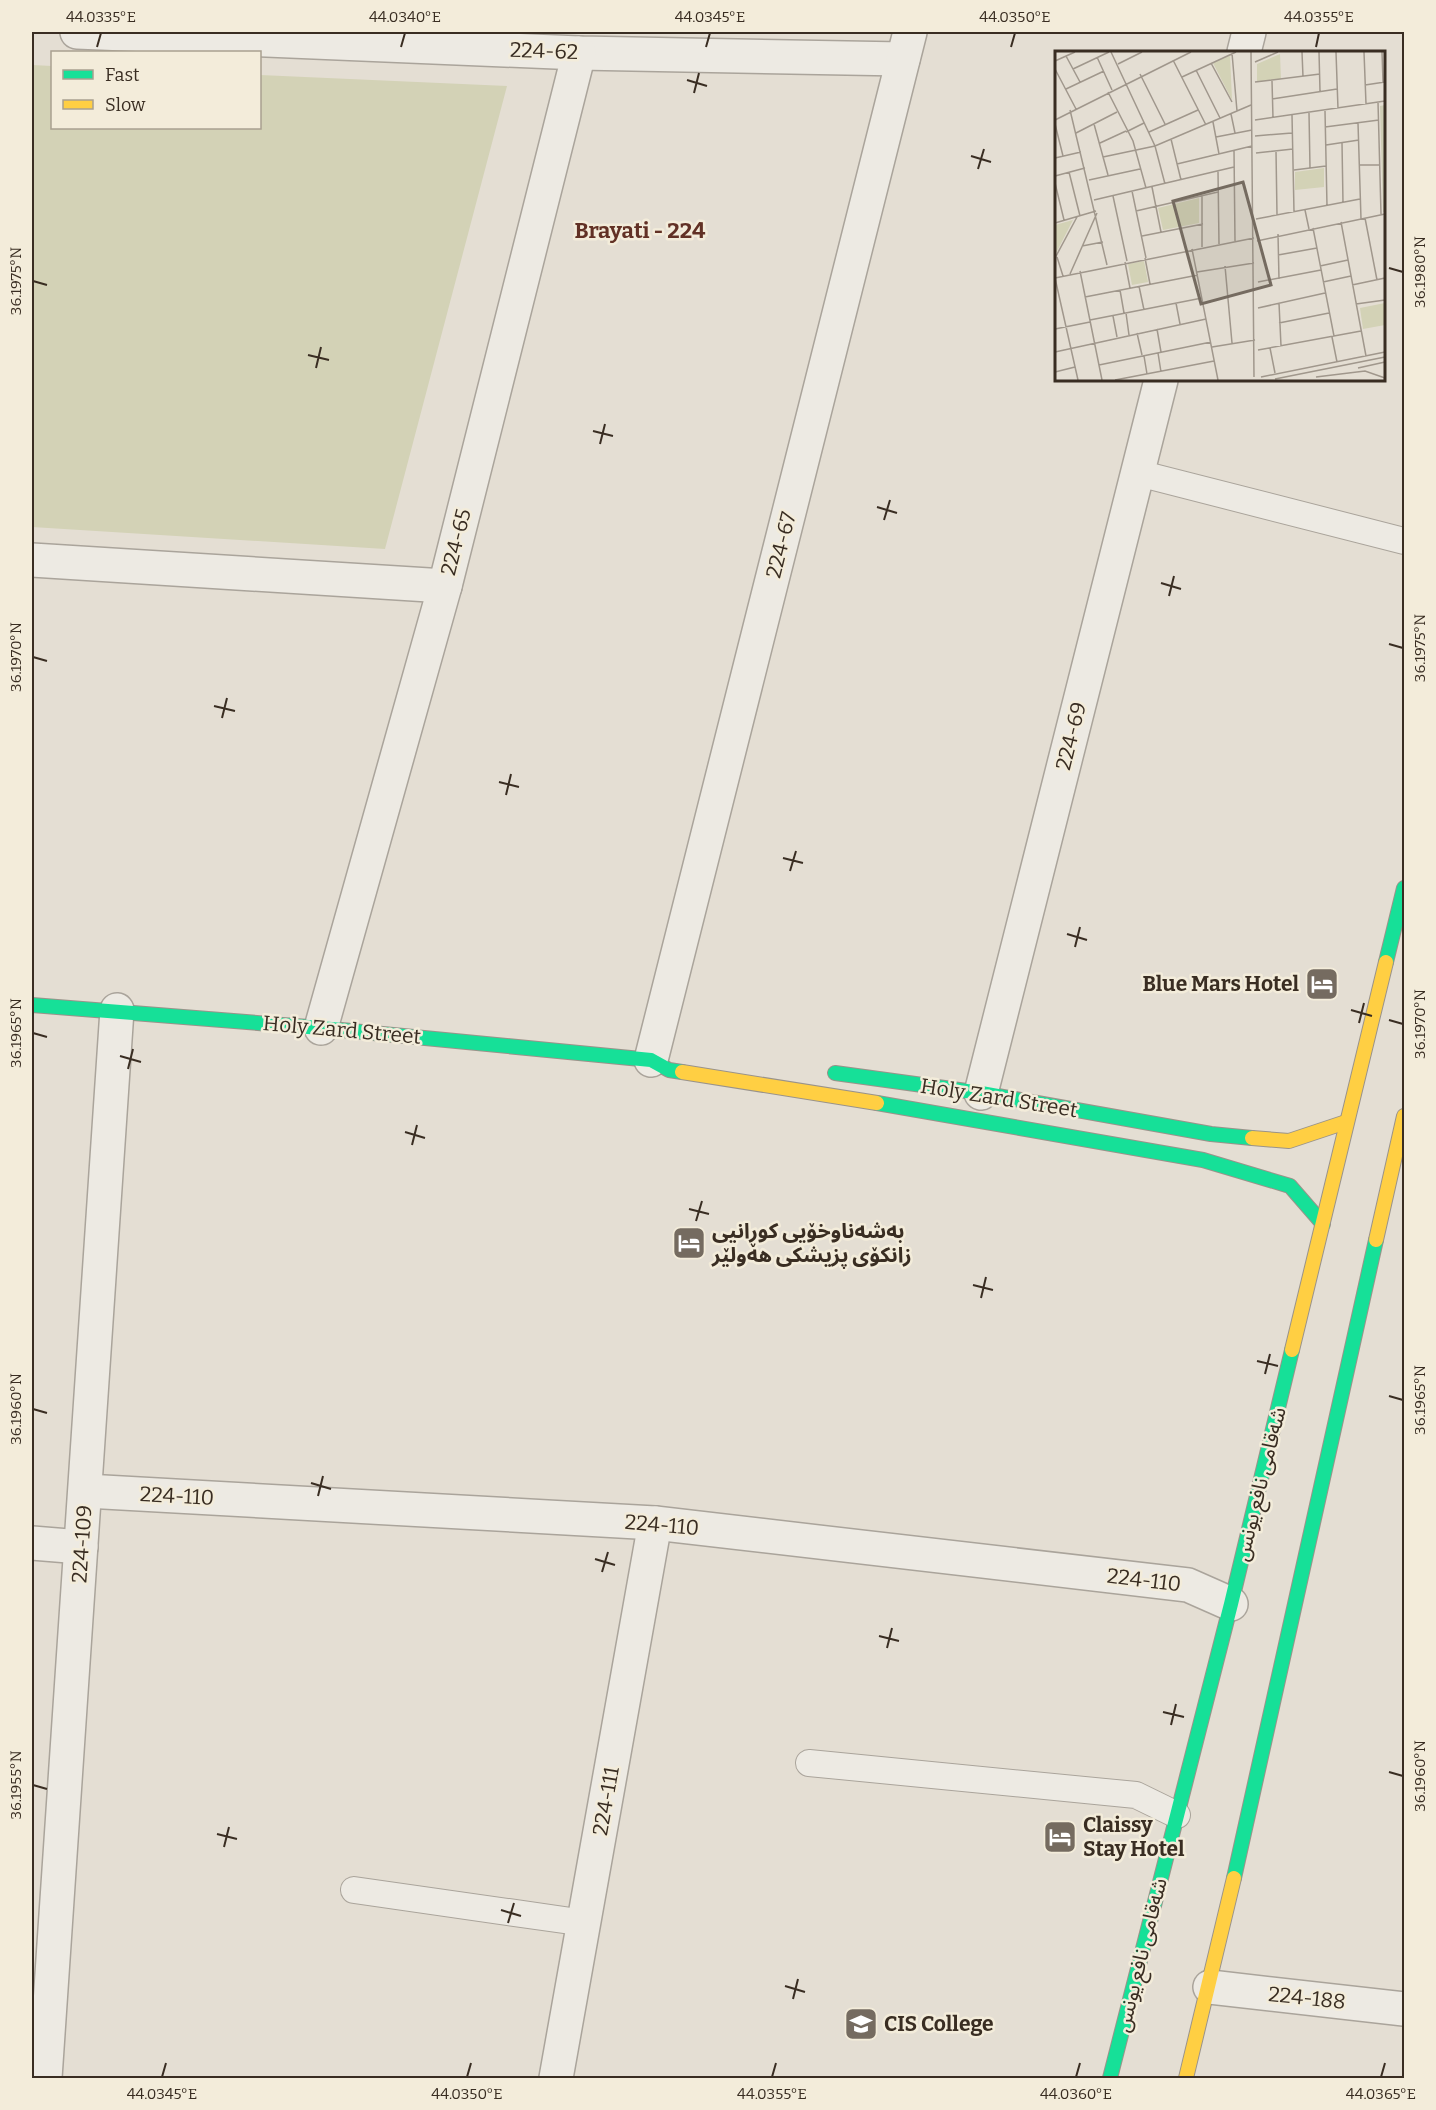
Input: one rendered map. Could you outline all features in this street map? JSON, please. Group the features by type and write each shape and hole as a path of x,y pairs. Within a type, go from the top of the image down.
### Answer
{"main road":[{"name":"شەقامی نافع یونس","path":"1110,2079 1231,1604 1404,888"},
{"name":"Holy Zard Street","path":"32,1005 658,1055 669,1070 851,1098 1203,1160 1290,1186 1323,1224"},
{"name":"Holy Zard Street","path":"819,1071 981,1093 1211,1134 1289,1141 1346,1122"},
{"path":"1186,2079 1210,1987 1404,1116"},
{"path":"1388,1196 1404,1172"}],"street":[{"name":"224-62","path":"77,32 579,53 906,45"},
{"path":"1244,51 1249,32"},
{"name":"224-67","path":"658,1055 906,45"},
{"name":"224-65","path":"321,1028 445,586 579,53"},
{"name":"224-69","path":"981,1093 1161,381"},
{"path":"32,560 445,586"},
{"name":"224-109","path":"45,2079 41,2007 86,1491 117,1010"},
{"name":"224-110","path":"86,1491 655,1523 1188,1585 1231,1604"},
{"name":"224-111","path":"556,2079 655,1523"},
{"path":"32,1543 81,1547"},
{"name":"224-188","path":"1210,1987 1404,2008"}],"lane":[{"path":"1138,473 1404,541"},
{"path":"809,1763 1136,1795 1177,1815"},
{"path":"354,1890 585,1923"}],"green space":[{"path":"32,65 51,66 51,129 261,129 261,75 507,86 385,549 32,527"}],"traffic: fast":[{"path":"1386,962 1404,888"},
{"path":"32,1005 321,1028 651,1060 669,1070 682,1072"},
{"path":"835,1073 981,1093 1211,1134 1252,1138"},
{"path":"877,1103 1203,1160 1290,1186 1323,1224"},
{"path":"1234,1878 1376,1240"},
{"path":"1110,2078 1231,1604 1292,1350"}],"traffic: slow":[{"path":"1292,1350 1386,962"},
{"path":"682,1072 877,1103"},
{"path":"1376,1240 1404,1116"},
{"path":"1252,1138 1289,1141 1346,1122"},
{"path":"1186,2078 1234,1878"}],"place":[{"name":"Blue Mars Hotel","path":"1322,984"},
{"name":"بەشەناوخۆیی کوڕانیی زانکۆی پزیشکی هەولێر","path":"689,1243"},
{"name":"Claissy Stay Hotel","path":"1060,1837"},
{"name":"CIS College","path":"861,2024"}],"district":[{"name":"Brayati - 224","path":"640,230"}]}
